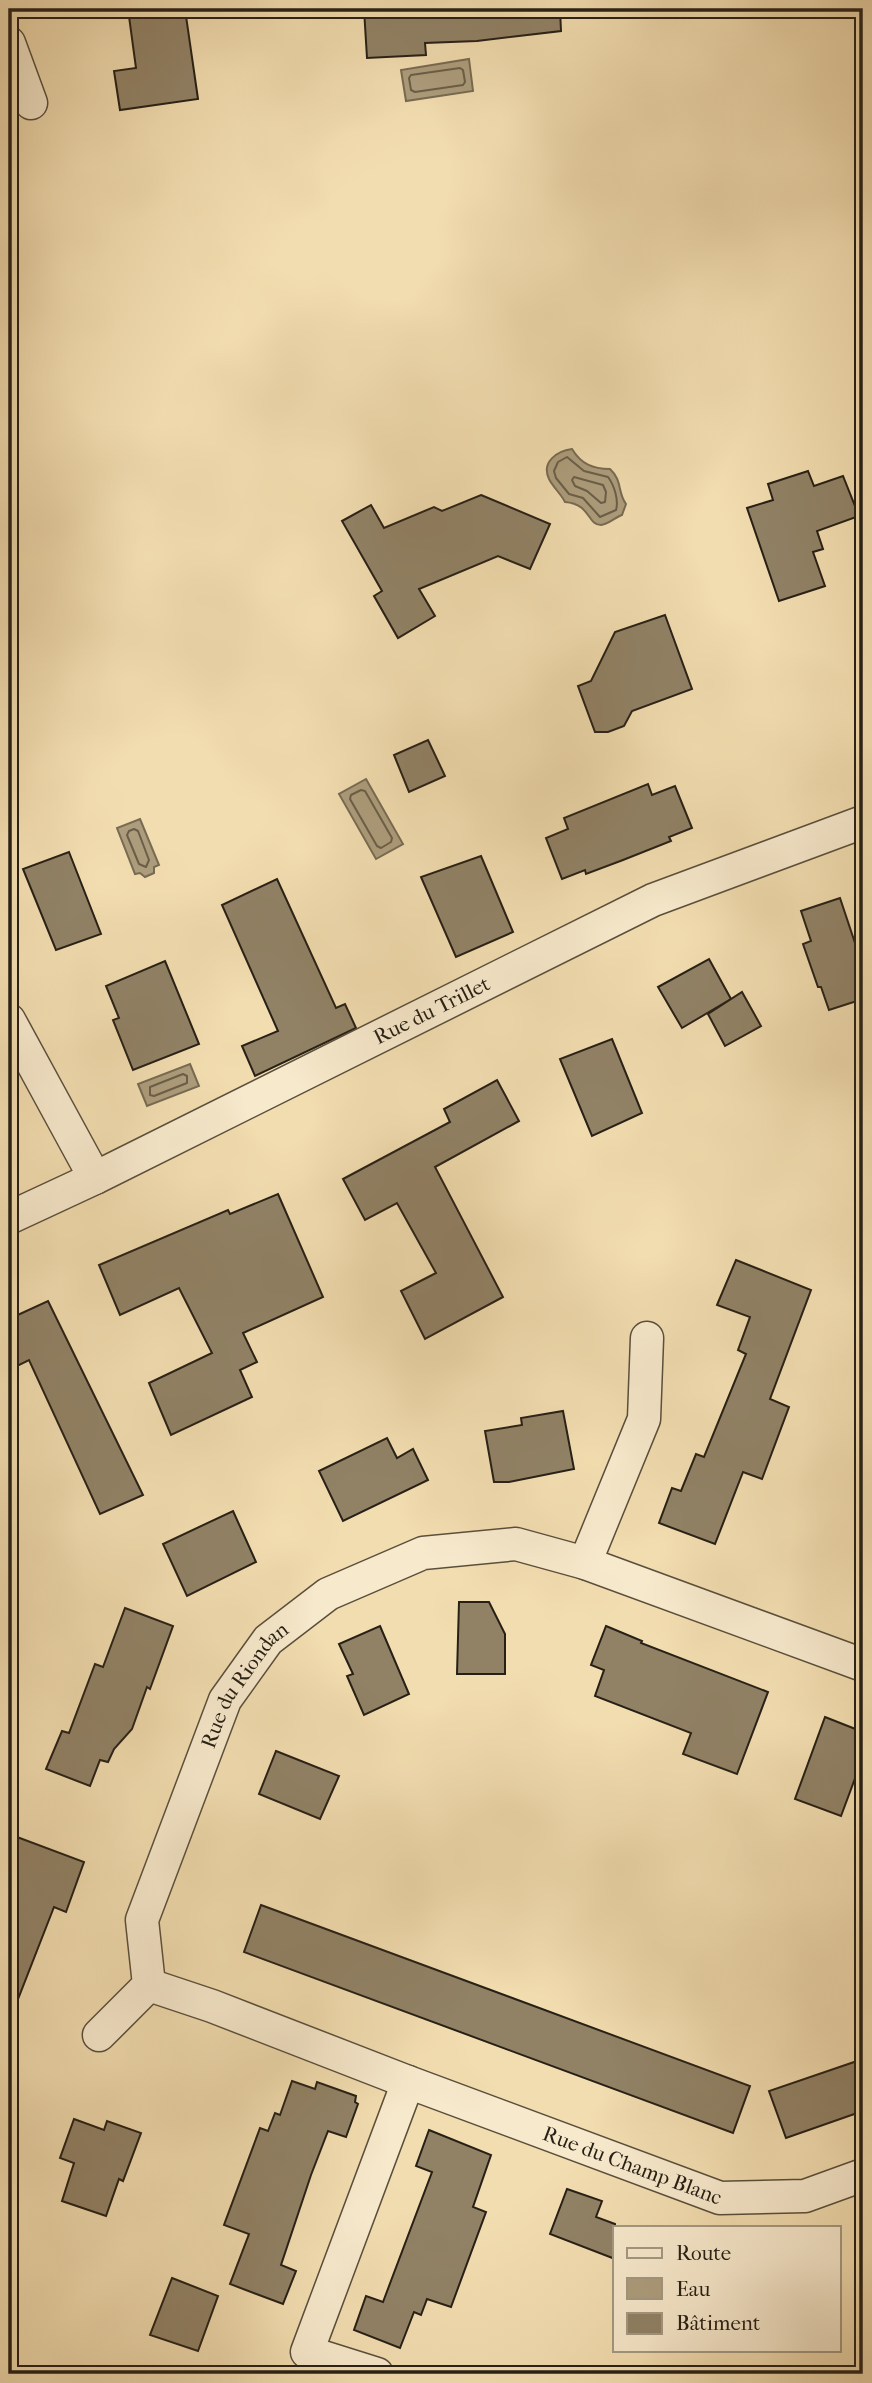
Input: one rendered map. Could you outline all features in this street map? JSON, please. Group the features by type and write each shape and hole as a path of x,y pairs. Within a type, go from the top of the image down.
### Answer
{"street":[{"path":"9,43 31,103"},
{"name":"Rue du Trillet","path":"9,1218 96,1178 653,900 863,822"},
{"path":"9,1020 96,1178"},
{"path":"585,1563 644,1419 647,1338"},
{"name":"Rue du Riondan","path":"149,1985 142,1920 225,1700 268,1640 328,1594 423,1553 516,1544 585,1563 863,1665"},
{"path":"99,2035 149,1985"},
{"name":"Rue du Champ Blanc","path":"149,1985 212,2006 720,2198 805,2196 863,2175"},
{"path":"376,2374 307,2352 408,2082"}],"water":[{"path":"469,59 473,91 406,101 401,70"},
{"path":"572,449 588,465 610,469 614,473 626,504 622,515 603,525 596,524 580,506 565,502 549,479 547,467 556,455"},
{"path":"366,779 403,844 376,859 339,794"},
{"path":"140,819 159,865 154,867 154,873 145,877 140,873 135,874 117,828"},
{"path":"190,1064 199,1086 147,1106 138,1084"}],"building":[{"path":"128,9 185,9 198,99 120,110 114,71 136,68"},
{"path":"364,9 560,9 561,31 477,41 425,43 426,55 367,58"},
{"path":"808,471 814,486 843,476 859,516 817,531 823,549 813,552 825,586 779,601 747,508 773,500 768,484"},
{"path":"481,495 550,524 530,569 498,556 419,589 435,616 398,638 374,596 382,591 342,521 371,505 384,528 434,507 442,511"},
{"path":"665,615 692,689 632,711 624,726 608,732 595,732 578,686 591,681 615,632"},
{"path":"428,740 445,776 409,792 394,755"},
{"path":"648,784 652,795 675,786 692,828 669,837 671,841 623,860 586,874 585,870 562,879 546,838 568,829 564,818"},
{"path":"69,852 101,934 56,950 23,869"},
{"path":"481,856 513,932 456,957 421,877"},
{"path":"277,879 336,1008 345,1004 356,1028 255,1076 242,1046 278,1031 222,905"},
{"path":"840,898 863,967 863,999 829,1010 803,944 811,941 801,911"},
{"path":"709,959 731,999 682,1028 658,987"},
{"path":"165,961 199,1044 133,1070 113,1020 119,1018 106,986"},
{"path":"742,992 761,1026 725,1046 708,1014"},
{"path":"612,1039 642,1113 592,1136 560,1059"},
{"path":"497,1080 519,1121 435,1167 503,1297 425,1339 401,1291 436,1273 397,1203 365,1220 343,1179 450,1122 444,1109"},
{"path":"278,1194 323,1297 243,1333 257,1362 240,1370 252,1397 171,1435 149,1383 212,1353 179,1288 120,1315 99,1265 228,1210 230,1214"},
{"path":"736,1260 811,1290 770,1399 789,1407 762,1479 743,1472 715,1544 659,1523 672,1488 681,1491 696,1454 704,1457 746,1354 738,1350 750,1317 717,1305"},
{"path":"48,1301 143,1495 100,1514 29,1360 9,1370 9,1319"},
{"path":"563,1411 574,1469 509,1482 494,1482 485,1431 522,1425 521,1418"},
{"path":"387,1438 397,1458 413,1449 428,1480 343,1521 319,1471"},
{"path":"233,1511 256,1562 187,1596 163,1544"},
{"path":"459,1602 489,1602 505,1634 505,1674 457,1674"},
{"path":"125,1608 173,1626 132,1729 114,1749 108,1762 100,1760 90,1786 46,1769 62,1731 69,1733 95,1664 103,1667"},
{"path":"380,1626 409,1694 364,1715 347,1676 353,1674 339,1644"},
{"path":"606,1626 642,1641 641,1643 768,1692 737,1774 683,1754 691,1733 595,1696 604,1670 591,1665"},
{"path":"825,1717 863,1732 863,1757 841,1816 795,1799"},
{"path":"276,1751 339,1776 320,1819 259,1794"},
{"path":"9,1834 84,1862 66,1912 54,1907 11,2017 9,2016"},
{"path":"261,1905 750,2086 733,2133 244,1952"},
{"path":"863,2059 863,2111 786,2138 769,2091"},
{"path":"292,2081 315,2089 317,2082 356,2096 355,2102 358,2104 346,2137 328,2131 311,2175 281,2265 296,2271 283,2304 230,2284 249,2234 224,2225 260,2128 268,2131 275,2113 280,2115"},
{"path":"74,2119 104,2130 107,2121 141,2133 123,2181 119,2179 106,2216 62,2201 74,2163 60,2158"},
{"path":"429,2130 491,2155 473,2207 486,2212 451,2307 427,2299 421,2315 414,2312 400,2348 354,2330 366,2296 383,2302 432,2172 416,2166"},
{"path":"567,2189 602,2201 596,2217 615,2224 613,2258 550,2234"},
{"path":"172,2278 218,2296 198,2351 150,2335"}]}
